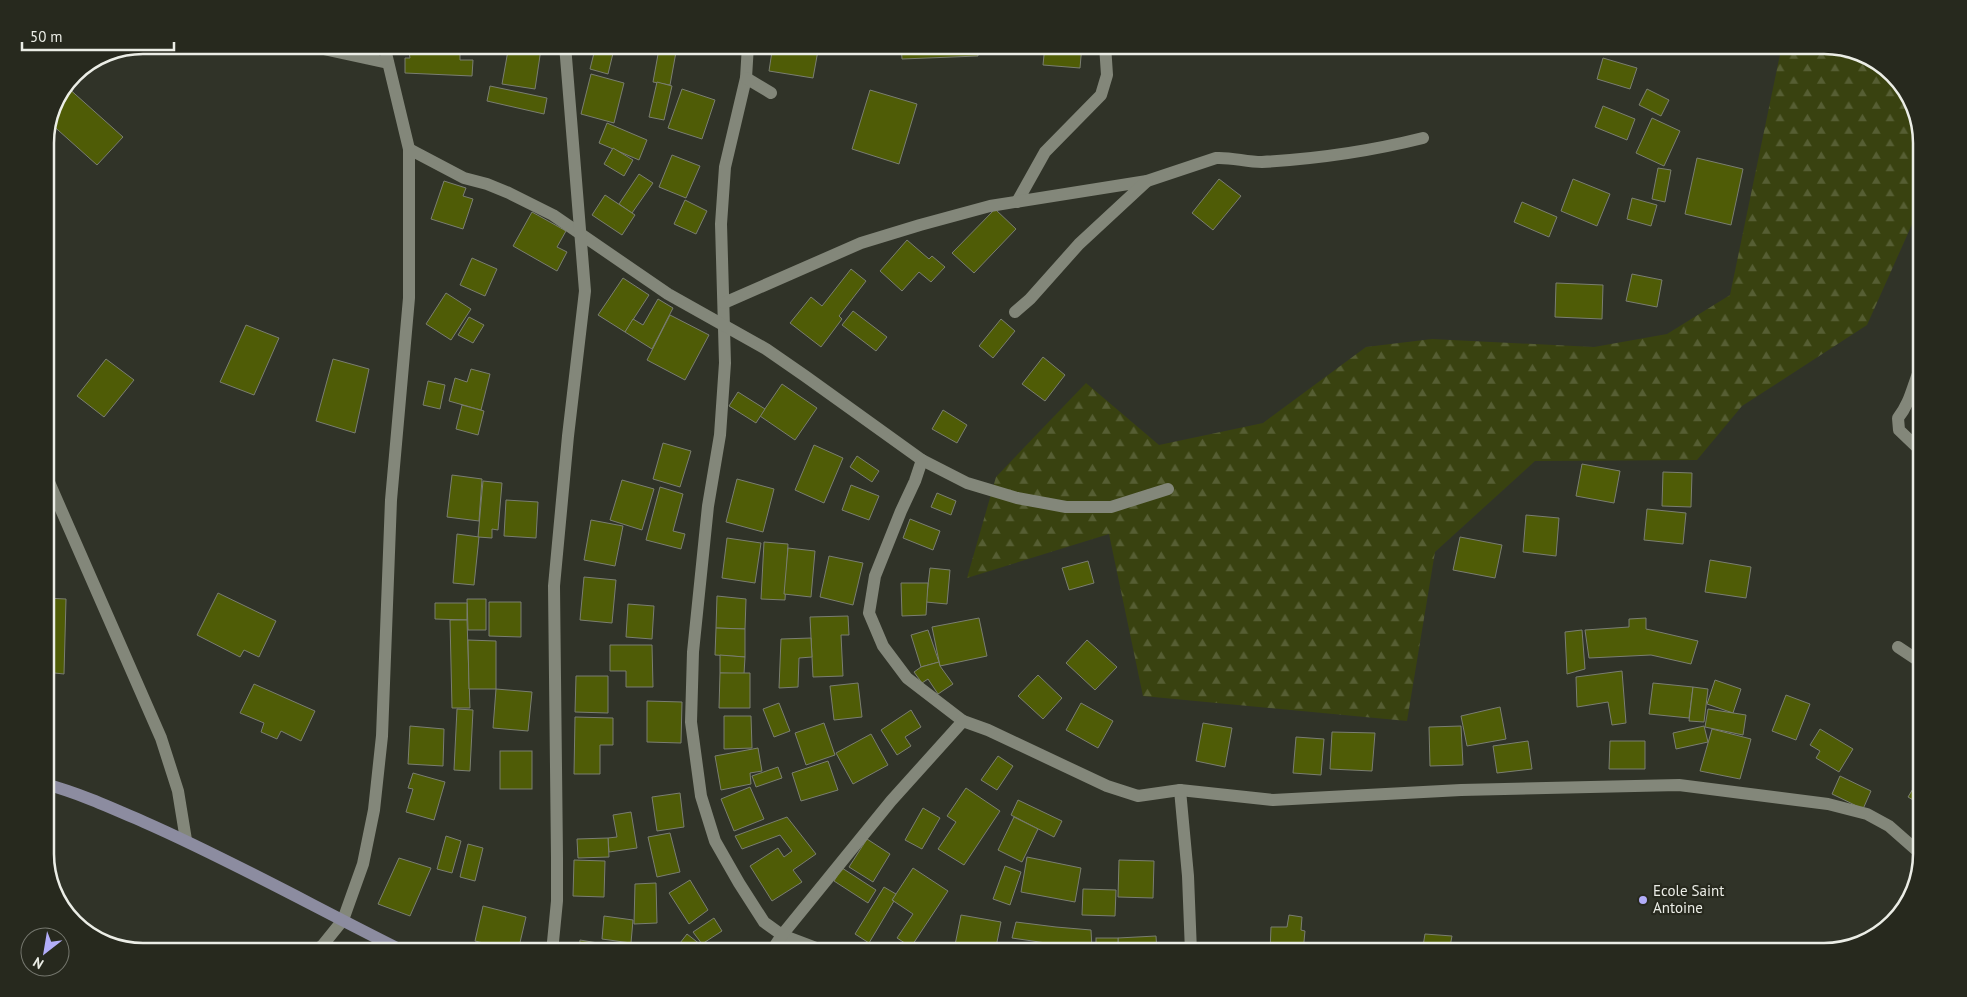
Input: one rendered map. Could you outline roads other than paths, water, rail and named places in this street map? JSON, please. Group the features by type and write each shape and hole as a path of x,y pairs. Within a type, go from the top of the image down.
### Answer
{"main road":[{"path":"54,787 112,808 186,840 388,943"}],"street":[{"path":"346,54 388,63"},
{"path":"324,943 343,920 363,864 374,810 382,736 391,500 409,298 409,149 386,54"},
{"path":"553,943 557,858 554,586 568,436 585,291 566,54"},
{"path":"747,54 746,78 725,168 721,224 725,363 720,435 708,506 693,652 691,722 701,796 715,841 764,922 782,935 803,943"},
{"path":"1017,202 1045,152 1101,95 1107,75 1106,54"},
{"path":"746,78 771,93"},
{"path":"724,303 861,243 990,206 1147,181 1216,158 1224,157 1254,162 1295,160 1396,145 1423,138"},
{"path":"409,149 464,178 487,184 509,193 553,215 668,294 725,326 805,376 922,460 967,483 1017,498 1066,507 1111,507 1168,489"},
{"path":"1015,312 1030,299 1080,244 1147,181"},
{"path":"1913,386 1906,409 1898,418 1899,430 1913,443"},
{"path":"922,460 916,481 901,511 875,576 869,613 883,646 907,678 963,721 988,730 1107,786 1138,796 1180,790 1273,800 1462,790 1679,785 1828,804 1867,814 1889,826 1913,847"},
{"path":"54,494 161,738 178,791 186,840"},
{"path":"1898,647 1913,657"},
{"path":"777,943 891,801 963,721"},
{"path":"1180,790 1188,876 1191,943"}],"place":[{"name":"Ecole Saint Antoine","path":"1643,900"}]}
